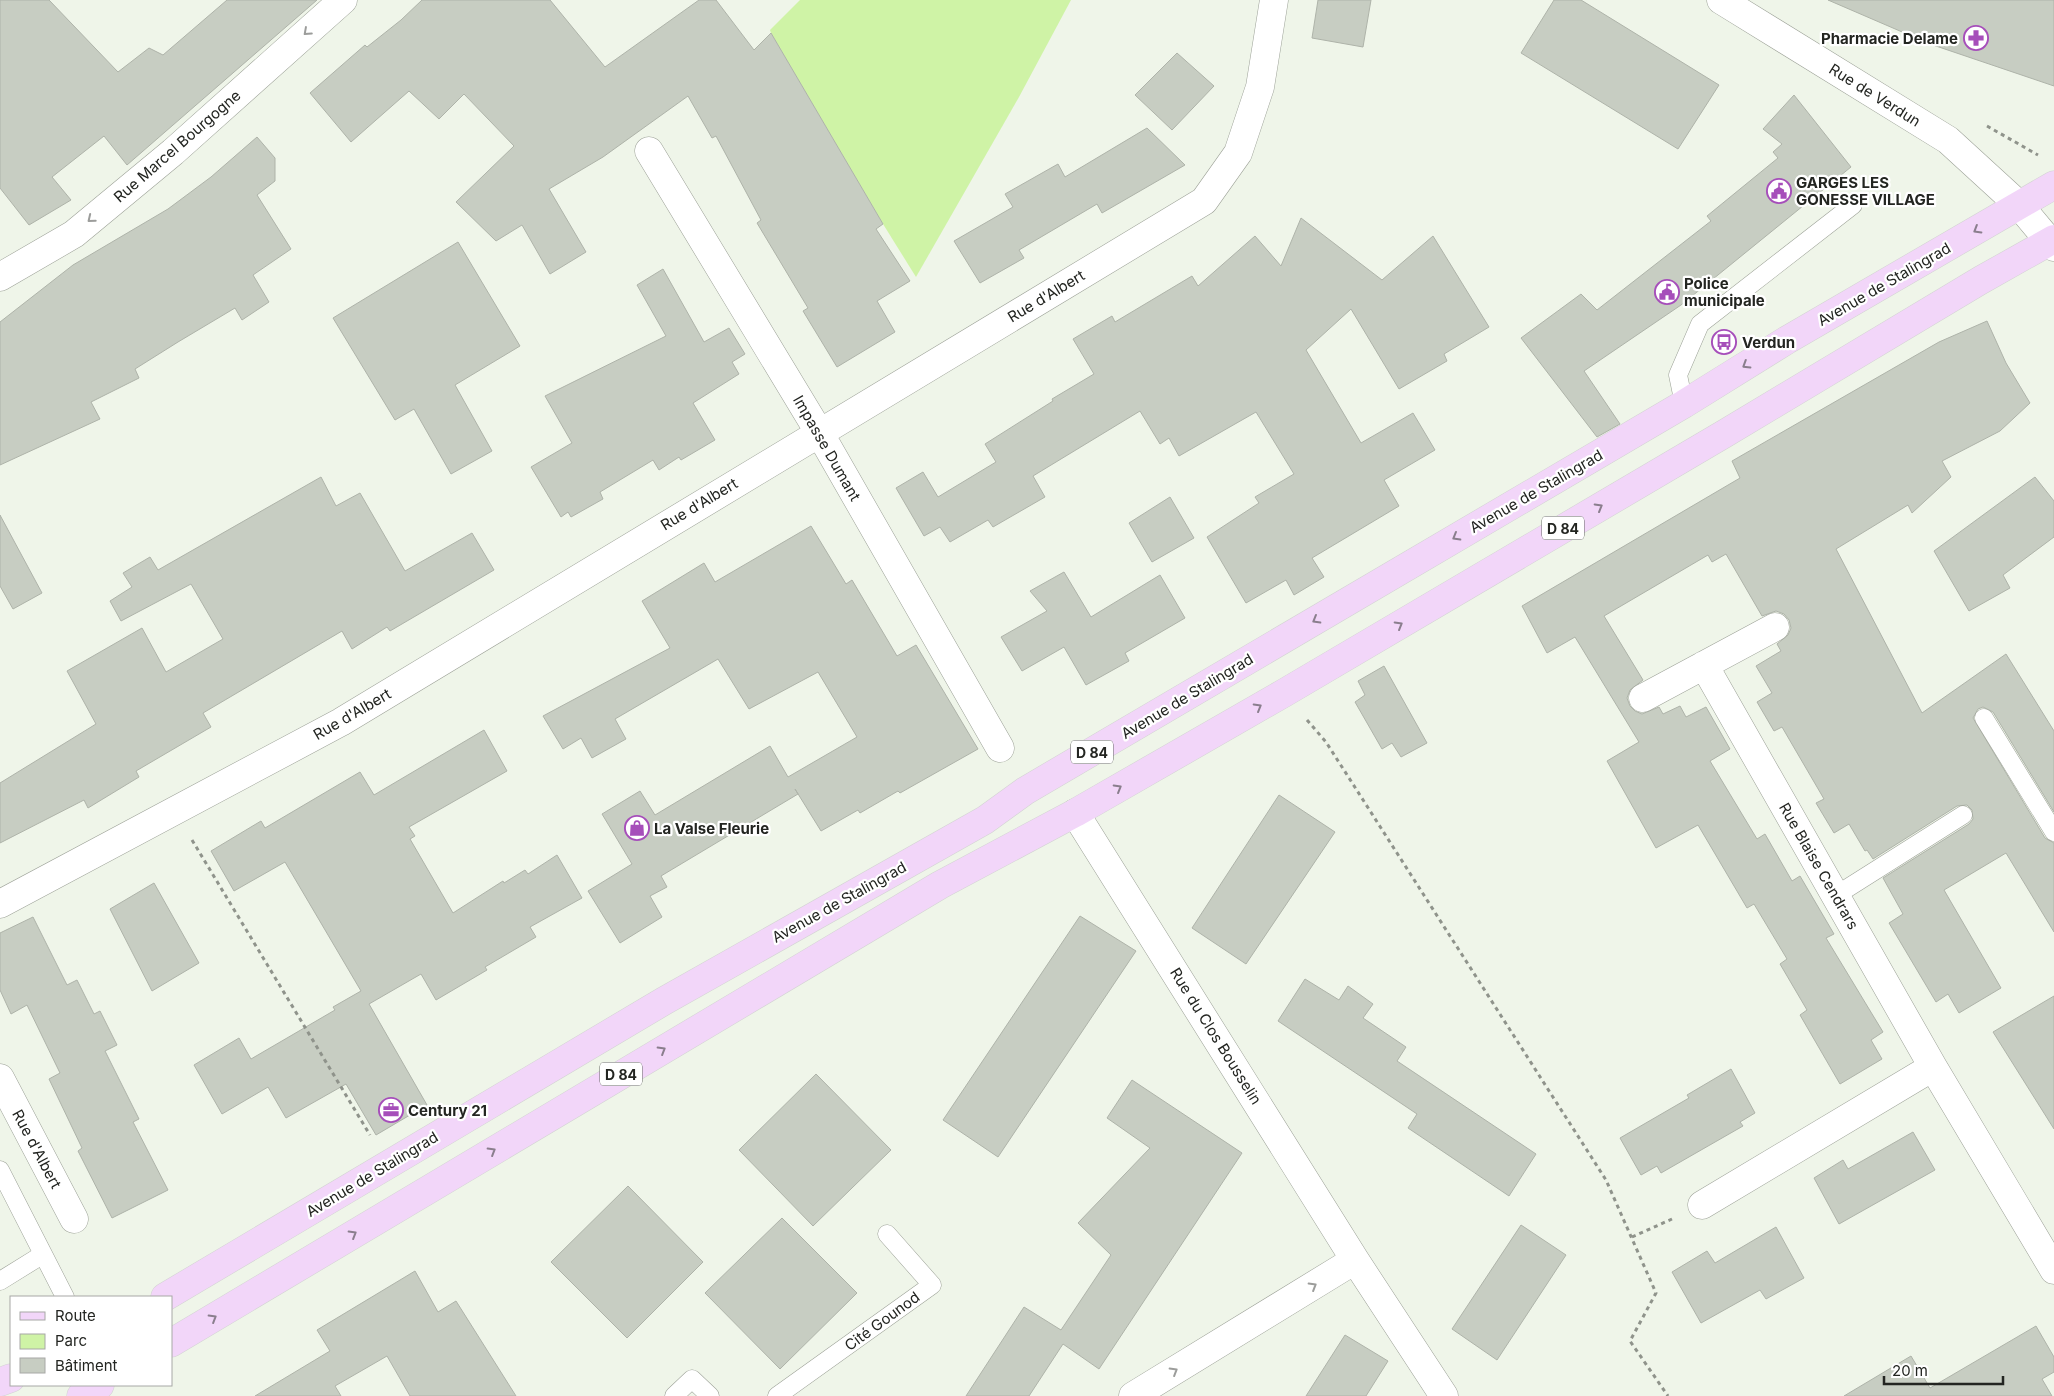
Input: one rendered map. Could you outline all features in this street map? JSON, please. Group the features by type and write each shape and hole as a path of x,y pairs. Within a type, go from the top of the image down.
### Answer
{"main road":[{"name":"Avenue de Stalingrad","path":"167,1296 664,1001 985,820 1025,791 1684,404 1787,340 2054,185"},
{"name":"D 84","path":"172,1342 940,885 1075,813 1284,693 1981,280 2053,243"},
{"path":"81,1396 98,1386"}],"street":[{"name":"Rue Marcel Bourgogne","path":"0,277 74,234 173,152 343,0"},
{"name":"Rue d'Albert","path":"0,904 341,722 1204,201 1238,153 1260,87 1274,0"},
{"name":"Rue de Verdun","path":"1721,0 1948,140 2019,205 2053,243"},
{"name":"Impasse Dumant","path":"649,151 819,432 1000,748"},
{"path":"1642,698 1775,627"},
{"name":"Rue Blaise Cendrars","path":"1704,665 1933,1067 2054,1270"},
{"name":"Rue du Clos Bousselin","path":"1075,813 1355,1260 1444,1396"},
{"path":"1702,1205 1933,1067"},
{"name":"Rue d'Albert","path":"0,1078 74,1219"},
{"path":"1133,1396 1355,1260"}],"lane":[{"path":"1684,404 1678,375 1700,324 1853,205"},
{"path":"1984,718 2054,832"},
{"path":"1835,896 1963,815"},
{"path":"0,1170 64,1296"},
{"name":"Cité Gounod","path":"777,1396 932,1285 887,1234"},
{"path":"0,1281 42,1255"},
{"path":"674,1396 692,1379 710,1396"}],"path":[{"path":"1284,693 1326,742 1606,1180 1656,1292 1630,1341 1668,1396"},
{"path":"175,810 388,1165"},
{"path":"1632,1237 1702,1205"}],"green space":[{"path":"800,0 1071,0 1019,97 916,277 771,33 770,30"}],"building":[{"path":"0,0 49,0 118,72 149,48 163,55 227,0 317,0 127,165 104,136 52,177 71,200 29,225 0,188"},
{"path":"422,0 550,0 605,67 699,0 716,0 754,50 771,33 883,224 876,229 910,281 877,301 895,332 837,367 803,311 808,308 757,223 761,220 716,136 712,138 688,96 603,157 549,189 586,252 550,274 522,225 496,241 456,202 514,146 464,94 439,119 409,91 351,142 310,93 365,45 367,47 401,20"},
{"path":"1318,0 1371,0 1363,47 1312,38"},
{"path":"1554,0 1581,0 1719,85 1678,149 1521,53"},
{"path":"1828,0 2054,0 2054,86 1930,44"},
{"path":"1177,53 1214,86 1172,130 1135,95"},
{"path":"1794,95 1851,167 1681,305 1584,371 1620,424 1597,437 1521,338 1581,294 1597,310 1711,221 1707,216 1778,158 1773,152 1782,144 1763,129"},
{"path":"1147,128 1185,165 1102,213 1097,204 1019,250 1024,258 980,283 954,241 1013,207 1005,194 1058,164 1065,177"},
{"path":"257,137 275,158 275,181 257,195 291,249 253,275 269,302 242,320 235,308 178,342 135,369 139,378 91,402 100,419 0,465 0,322 73,265 168,209 211,177"},
{"path":"1301,218 1382,280 1433,236 1489,327 1444,354 1447,361 1399,389 1351,309 1306,350 1361,443 1413,413 1435,450 1384,480 1399,506 1312,558 1324,577 1294,595 1286,580 1246,603 1207,537 1259,503 1255,497 1294,474 1256,412 1179,456 1169,438 1160,444 1140,411 1033,476 1045,497 993,527 988,520 950,542 940,527 924,536 896,488 923,472 938,497 996,462 985,444 1053,401 1052,399 1094,374 1073,339 1112,316 1115,322 1192,276 1198,286 1255,236 1281,266"},
{"path":"458,242 520,346 455,385 492,451 451,474 414,409 395,420 333,318"},
{"path":"663,269 704,342 729,328 745,354 732,362 739,374 693,403 715,440 681,460 679,457 659,470 653,460 600,492 603,499 571,517 568,512 561,517 531,467 572,443 545,396 666,336 637,285"},
{"path":"1987,321 2006,363 2030,403 2000,431 1942,461 1951,477 1912,513 1908,505 1836,549 1922,713 2006,654 2054,731 2054,812 1993,712 1983,707 1978,709 1973,718 2045,838 2054,843 2054,932 2006,853 1944,890 2001,988 1959,1013 1948,994 1936,1002 1889,923 1903,914 1883,878 1969,824 1973,819 1972,810 1967,805 1957,806 1873,859 1867,850 1865,851 1849,824 1834,833 1816,803 1824,799 1782,727 1774,731 1757,702 1772,693 1756,666 1781,651 1777,644 1788,635 1791,628 1789,620 1784,614 1776,611 1762,616 1726,554 1712,562 1708,555 1604,616 1643,680 1630,690 1627,698 1630,706 1642,714 1659,707 1663,714 1680,706 1686,717 1706,707 1730,749 1710,761 1757,839 1765,834 1792,881 1800,876 1834,934 1826,938 1883,1032 1871,1040 1882,1059 1840,1084 1800,1015 1807,1010 1780,964 1787,959 1754,904 1747,908 1698,825 1656,848 1607,761 1639,742 1575,637 1547,653 1522,606 1740,478 1732,461 1939,342"},
{"path":"321,477 336,506 360,493 405,571 472,533 494,570 390,631 387,627 352,649 342,631 203,713 211,727 136,771 139,777 88,808 84,800 0,843 0,783 96,724 67,671 142,628 166,672 223,639 191,584 121,621 110,601 132,587 123,573 150,557 158,570"},
{"path":"2035,477 2054,501 2054,537 2003,575 2010,588 1969,611 1934,551"},
{"path":"1170,497 1194,538 1152,562 1129,523"},
{"path":"0,515 42,593 13,609 0,586"},
{"path":"811,526 846,584 852,580 897,656 916,645 978,749 900,793 898,791 860,813 858,810 821,831 795,789 798,794 661,876 667,887 650,896 662,917 620,943 588,891 632,864 602,814 640,791 655,815 770,746 788,777 857,737 818,672 749,709 718,659 615,719 626,739 592,758 581,738 563,749 543,716 670,648 642,601 704,563 715,582"},
{"path":"1064,572 1091,617 1160,575 1185,618 1125,653 1129,661 1086,685 1064,647 1022,671 1001,637 1047,611 1030,591"},
{"path":"1384,666 1427,743 1401,757 1392,743 1382,749 1355,702 1365,695 1358,681"},
{"path":"484,730 507,771 409,827 415,836 410,839 453,913 503,881 504,883 525,870 528,874 557,855 582,898 530,927 536,937 485,967 487,970 436,1000 421,974 369,1004 427,1105 376,1135 346,1084 286,1118 268,1087 222,1114 194,1065 239,1038 251,1059 335,1010 333,1007 361,991 285,862 234,891 211,851 261,821 265,828 360,772 374,795"},
{"path":"1279,795 1335,832 1246,964 1192,928"},
{"path":"154,883 199,963 152,991 110,909"},
{"path":"1080,916 1136,951 998,1157 943,1120"},
{"path":"33,917 67,985 77,980 94,1014 100,1011 117,1045 105,1051 139,1119 133,1122 168,1190 112,1218 78,1151 82,1148 49,1079 60,1073 27,1005 11,1014 0,990 0,933"},
{"path":"1305,979 1339,1000 1348,986 1373,1004 1363,1018 1406,1047 1397,1061 1536,1154 1509,1196 1408,1128 1417,1114 1278,1021"},
{"path":"2054,996 2054,1129 1993,1032"},
{"path":"1731,1069 1755,1113 1740,1122 1743,1126 1661,1173 1657,1166 1641,1175 1620,1138 1689,1098 1687,1095"},
{"path":"816,1074 891,1150 813,1226 739,1150"},
{"path":"1132,1080 1242,1153 1099,1369 1063,1344 1029,1396 966,1396 1024,1307 1061,1330 1111,1255 1078,1223 1150,1148 1107,1118"},
{"path":"1913,1132 1935,1170 1839,1224 1814,1178 1843,1160 1848,1169"},
{"path":"628,1186 703,1262 627,1338 551,1262"},
{"path":"782,1218 857,1293 780,1369 705,1293"},
{"path":"1521,1225 1566,1255 1497,1360 1452,1329"},
{"path":"1776,1227 1804,1278 1766,1299 1760,1290 1701,1323 1672,1272 1707,1251 1715,1263"},
{"path":"415,1271 438,1312 456,1301 516,1396 410,1396 387,1356 335,1386 341,1396 255,1396 330,1351 317,1330"},
{"path":"2036,1326 2054,1357 2054,1372 2042,1379 2052,1396 1844,1396 1911,1356 1930,1388"},
{"path":"1345,1335 1388,1361 1366,1396 1306,1396"}],"place":[{"name":"Pharmacie Delame","path":"1976,38"},
{"name":"GARGES LES GONESSE VILLAGE","path":"1779,191"},
{"name":"Police municipale","path":"1667,292"},
{"name":"Verdun","path":"1724,342"},
{"name":"La Valse Fleurie","path":"637,828"},
{"name":"Century 21","path":"391,1110"}]}
